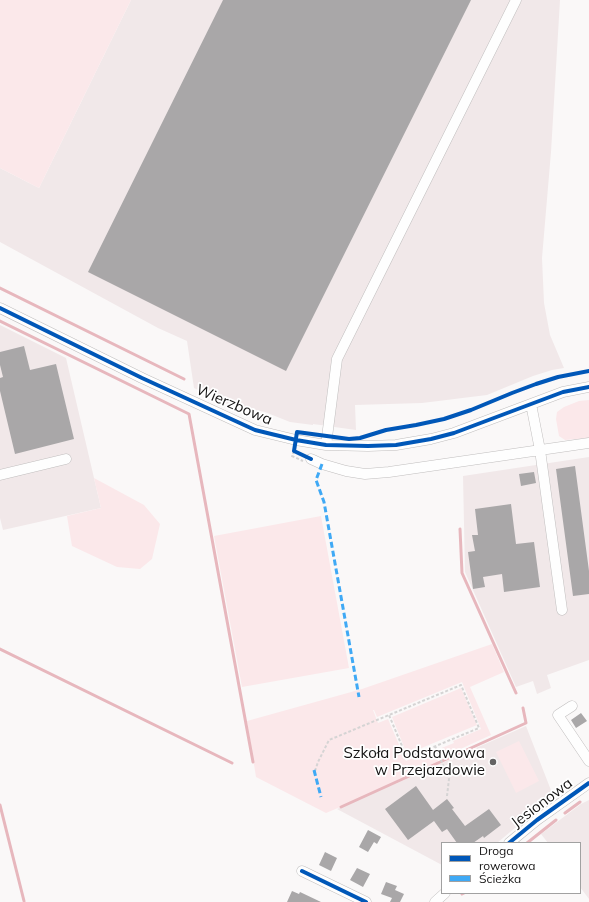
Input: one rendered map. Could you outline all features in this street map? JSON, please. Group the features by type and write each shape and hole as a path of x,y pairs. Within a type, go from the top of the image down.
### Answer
{"street":[{"path":"326,445 337,360 516,0"},
{"name":"Wierzbowa","path":"0,308 142,378 255,430 296,440 326,445 396,445 431,439 454,433 563,392 589,386"},
{"path":"530,404 540,450 562,610"},
{"path":"312,459 322,464 346,471 365,474 390,472 589,443"},
{"path":"0,475 66,459"},
{"path":"572,706 558,716 589,761"},
{"name":"Jesionowa","path":"511,842 537,820 589,783"},
{"path":"302,870 366,902"},
{"path":"435,902 445,894"}],"path":[{"path":"292,456 294,451"},
{"path":"315,771 329,740 389,715 461,685 479,728 407,758 389,715"},
{"path":"436,746 449,779 447,796"}],"shaded area":[{"path":"0,0 131,0 39,188 0,168"},
{"path":"131,0 560,0 551,152 542,258 544,303 550,335 564,368 533,376 487,395 422,403 355,405 356,430 290,422 265,412 225,403 194,388 187,341 158,328 0,242 0,168 39,188"},
{"path":"0,325 66,358 101,508 3,530 0,518"},
{"path":"589,400 589,438 565,440 559,436 556,419 557,412 564,407 579,401"},
{"path":"589,457 589,660 547,675 551,688 537,694 533,681 516,687 465,572 463,476"},
{"path":"94,478 144,505 160,524 152,559 140,569 117,567 72,546 67,516 101,508"},
{"path":"321,516 349,668 242,687 214,536"},
{"path":"492,644 504,672 470,687 491,735 443,757 439,749 454,743 453,741 481,729 462,682 377,717 373,710 378,723 388,719 406,761 433,750 440,765 326,813 256,777 247,721 362,689"},
{"path":"461,688 477,725 407,754 392,717"},
{"name":"Szkoła Podstawowa w Przejazdowie","path":"526,726 554,798 498,842 441,842 441,864 337,809"},
{"path":"519,741 539,781 516,793 496,752"},
{"path":"589,800 589,899 581,888 581,842 547,842 541,834 581,804"}],"building":[{"path":"223,0 471,0 286,371 88,272"},
{"path":"24,346 30,370 56,364 74,439 15,454 0,391 0,378 3,377 0,365 0,352"},
{"path":"575,466 589,571 589,594 573,596 556,469"},
{"path":"534,472 536,483 521,486 519,474"},
{"path":"511,504 516,544 534,542 540,587 504,592 502,574 483,577 485,587 473,589 468,552 475,551 472,535 478,535 475,509"},
{"path":"581,713 587,721 576,728 571,720"},
{"path":"416,786 433,810 447,799 454,808 452,809 465,826 489,809 501,825 484,838 483,836 474,842 456,842 447,829 442,832 434,821 408,840 385,809"},
{"path":"368,830 381,837 377,844 374,842 368,852 359,847"},
{"path":"325,852 337,858 331,871 319,865"},
{"path":"357,868 370,874 363,887 350,880"},
{"path":"386,882 397,886 395,890 404,894 400,902 390,902 392,898 381,894"},
{"path":"292,891 299,894 300,892 321,902 287,902"}],"waterway":[{"path":"0,288 184,379"},
{"path":"0,321 189,414 253,762"},
{"path":"460,529 462,573 516,693"},
{"path":"0,649 232,763"},
{"path":"341,807 526,723 523,708"},
{"path":"565,813 580,802"},
{"path":"0,805 24,901"},
{"path":"528,842 556,820"}],"marked path":[{"path":"322,464 316,480 324,502 359,697"},
{"path":"314,770 321,797"}],"cycle path":[{"path":"0,308 142,378 255,430 296,440 326,445 396,445 431,439 454,433 563,392 589,387"},
{"path":"311,459 294,451 297,432 349,439 360,438 386,430 444,419 536,384 558,377 589,371"},
{"path":"510,842 537,820 589,783"},
{"path":"302,871 366,902"}],"place":[{"name":"Szkoła Podstawowa w Przejazdowie","path":"493,762"}]}
